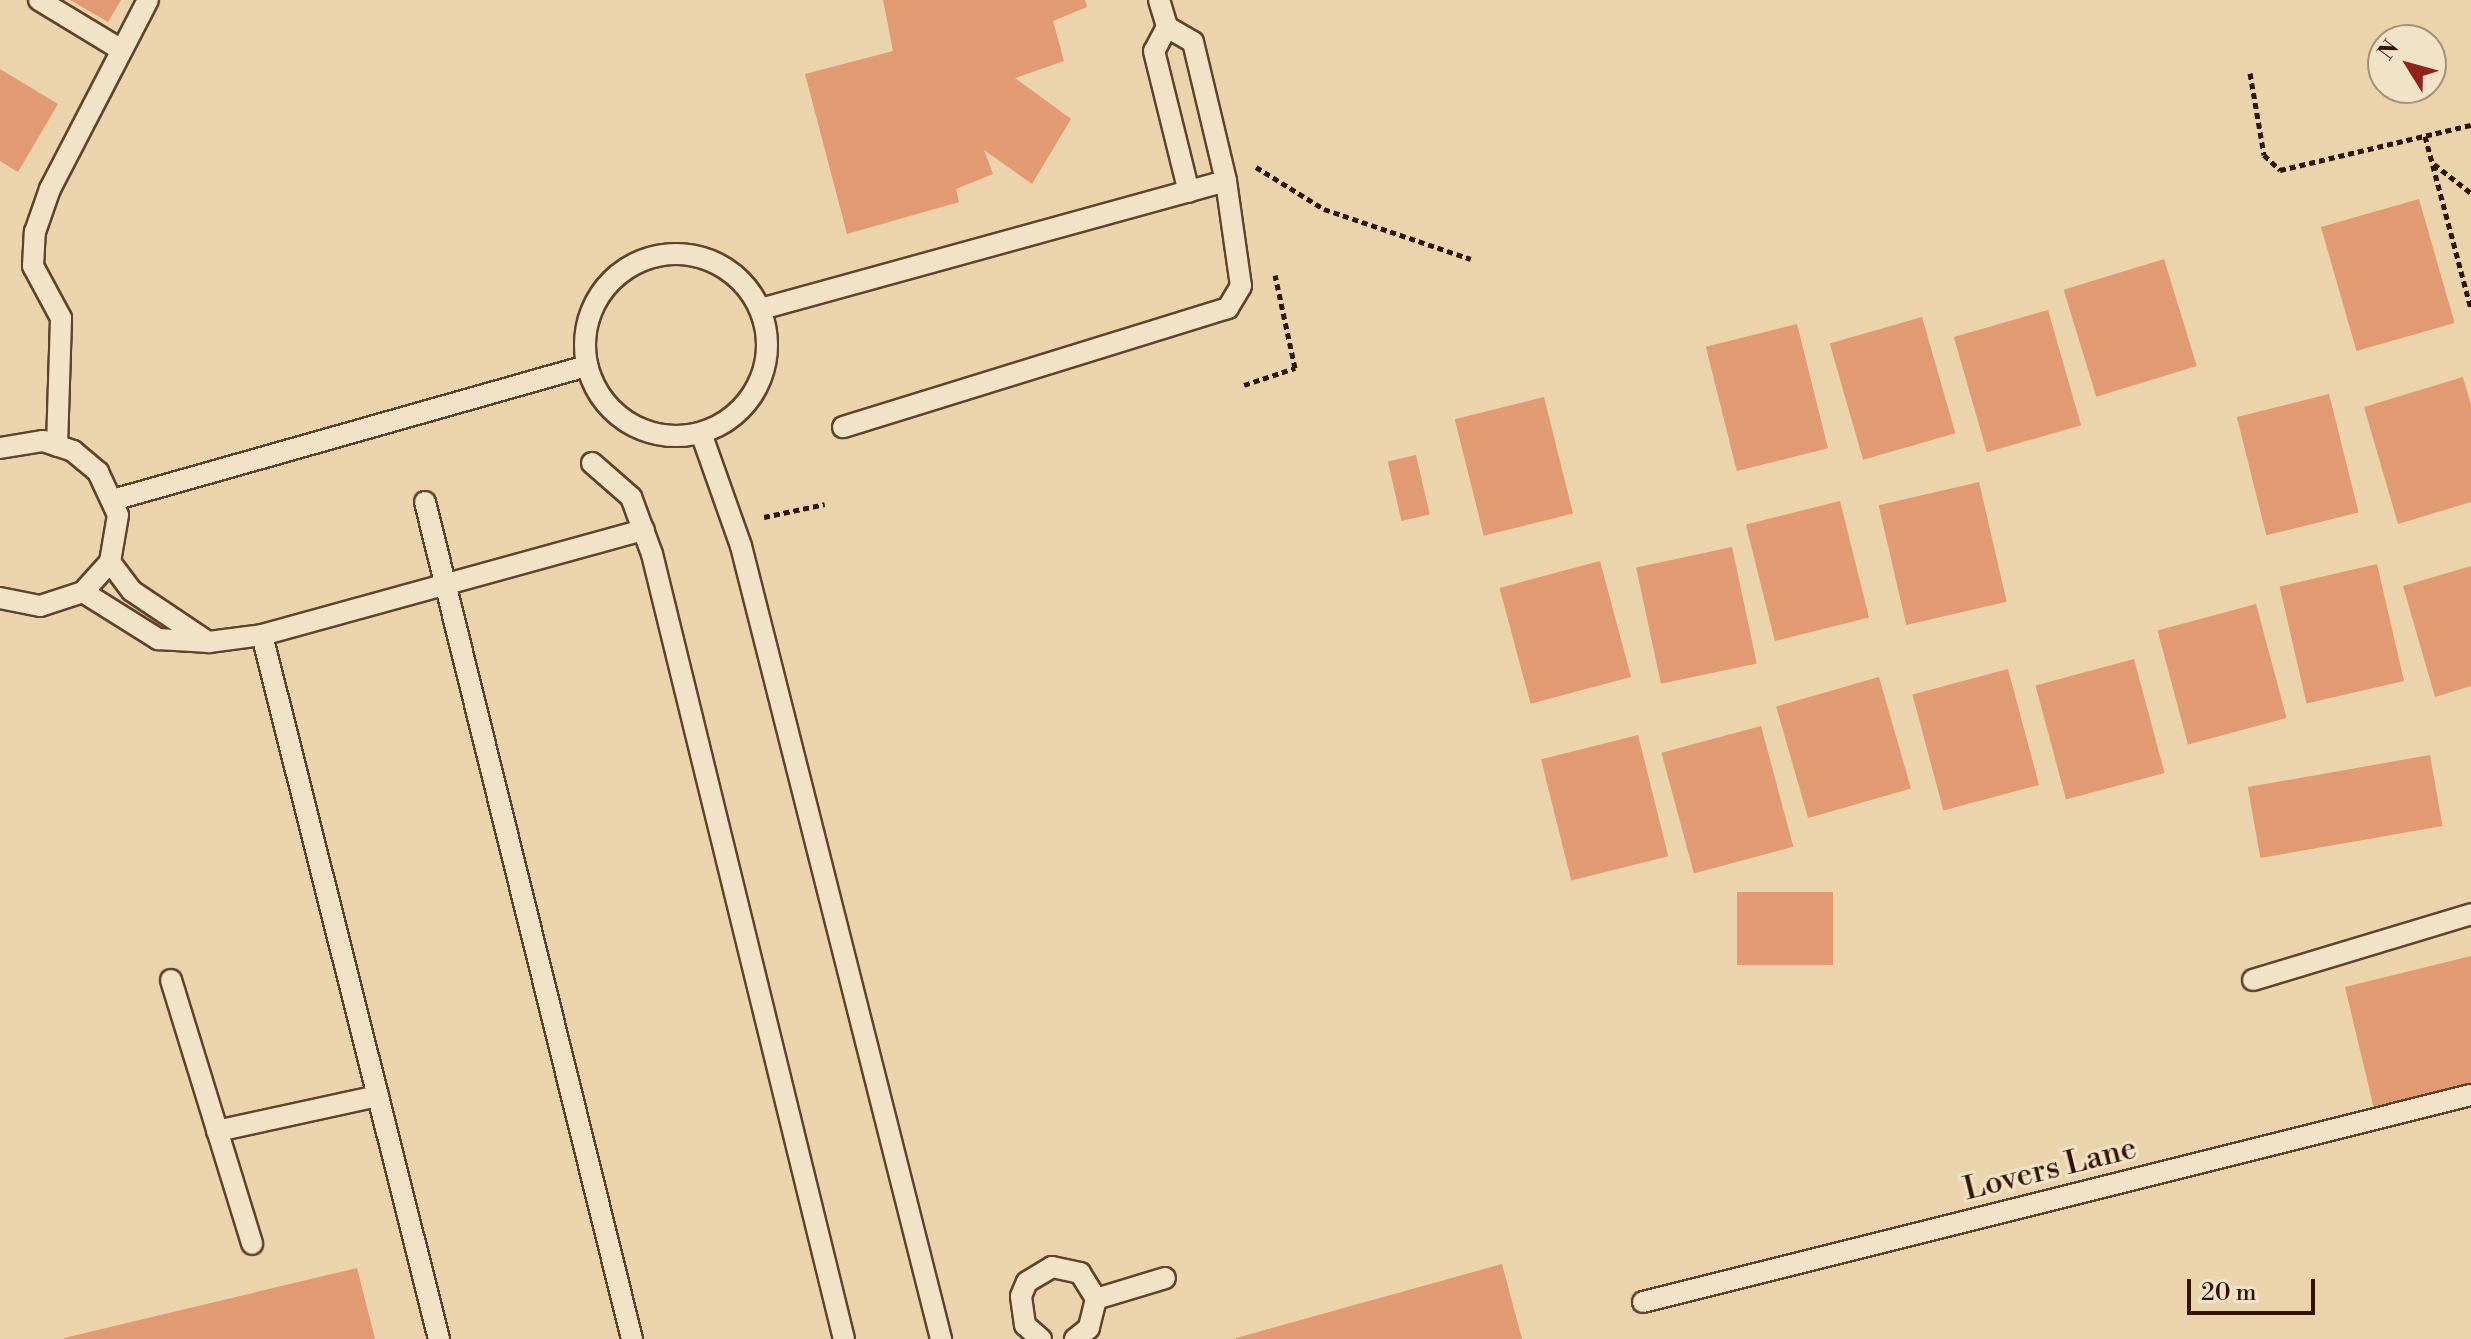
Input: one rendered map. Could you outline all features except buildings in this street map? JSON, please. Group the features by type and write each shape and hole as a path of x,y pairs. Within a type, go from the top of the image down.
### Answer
{"lane":[{"path":"39,0 120,49"},
{"path":"57,446 62,330 33,266 35,232 50,189 148,0"},
{"path":"843,427 1228,308 1241,286 1226,181 1193,42 1167,27 1159,0"},
{"path":"1167,27 1154,51 1189,192"},
{"path":"761,309 1226,181"},
{"path":"671,253 715,261 735,273 761,309 768,347 759,384 735,415 701,433 639,429 605,403 587,366 584,343 597,299 610,281 648,257 671,253"},
{"path":"113,500 587,366"},
{"path":"701,433 741,546 941,1339"},
{"path":"0,448 28,441 57,446 98,472 113,500 118,523 110,562 83,592 40,606 0,598"},
{"path":"592,463 631,497 644,530 844,1339"},
{"path":"425,502 632,1339"},
{"path":"83,592 158,639 209,642 262,635 644,530"},
{"path":"110,562 132,591 209,642"},
{"path":"262,635 439,1339"},
{"path":"2253,980 2471,914"},
{"path":"171,980 252,1244"},
{"name":"Lovers Lane","path":"1643,1302 2471,1095"},
{"path":"217,1131 378,1096"},
{"path":"1041,1339 1020,1311 1021,1296 1039,1272 1052,1267 1080,1273 1096,1306 1099,1339"},
{"path":"1075,1339 1096,1306 1165,1278"}],"path":[{"path":"2250,73 2264,155 2280,170 2471,125"},
{"path":"2425,136 2471,309"},
{"path":"2434,164 2471,193"},
{"path":"1251,165 1324,209 1471,259"},
{"path":"765,527 764,516 825,504"}]}
